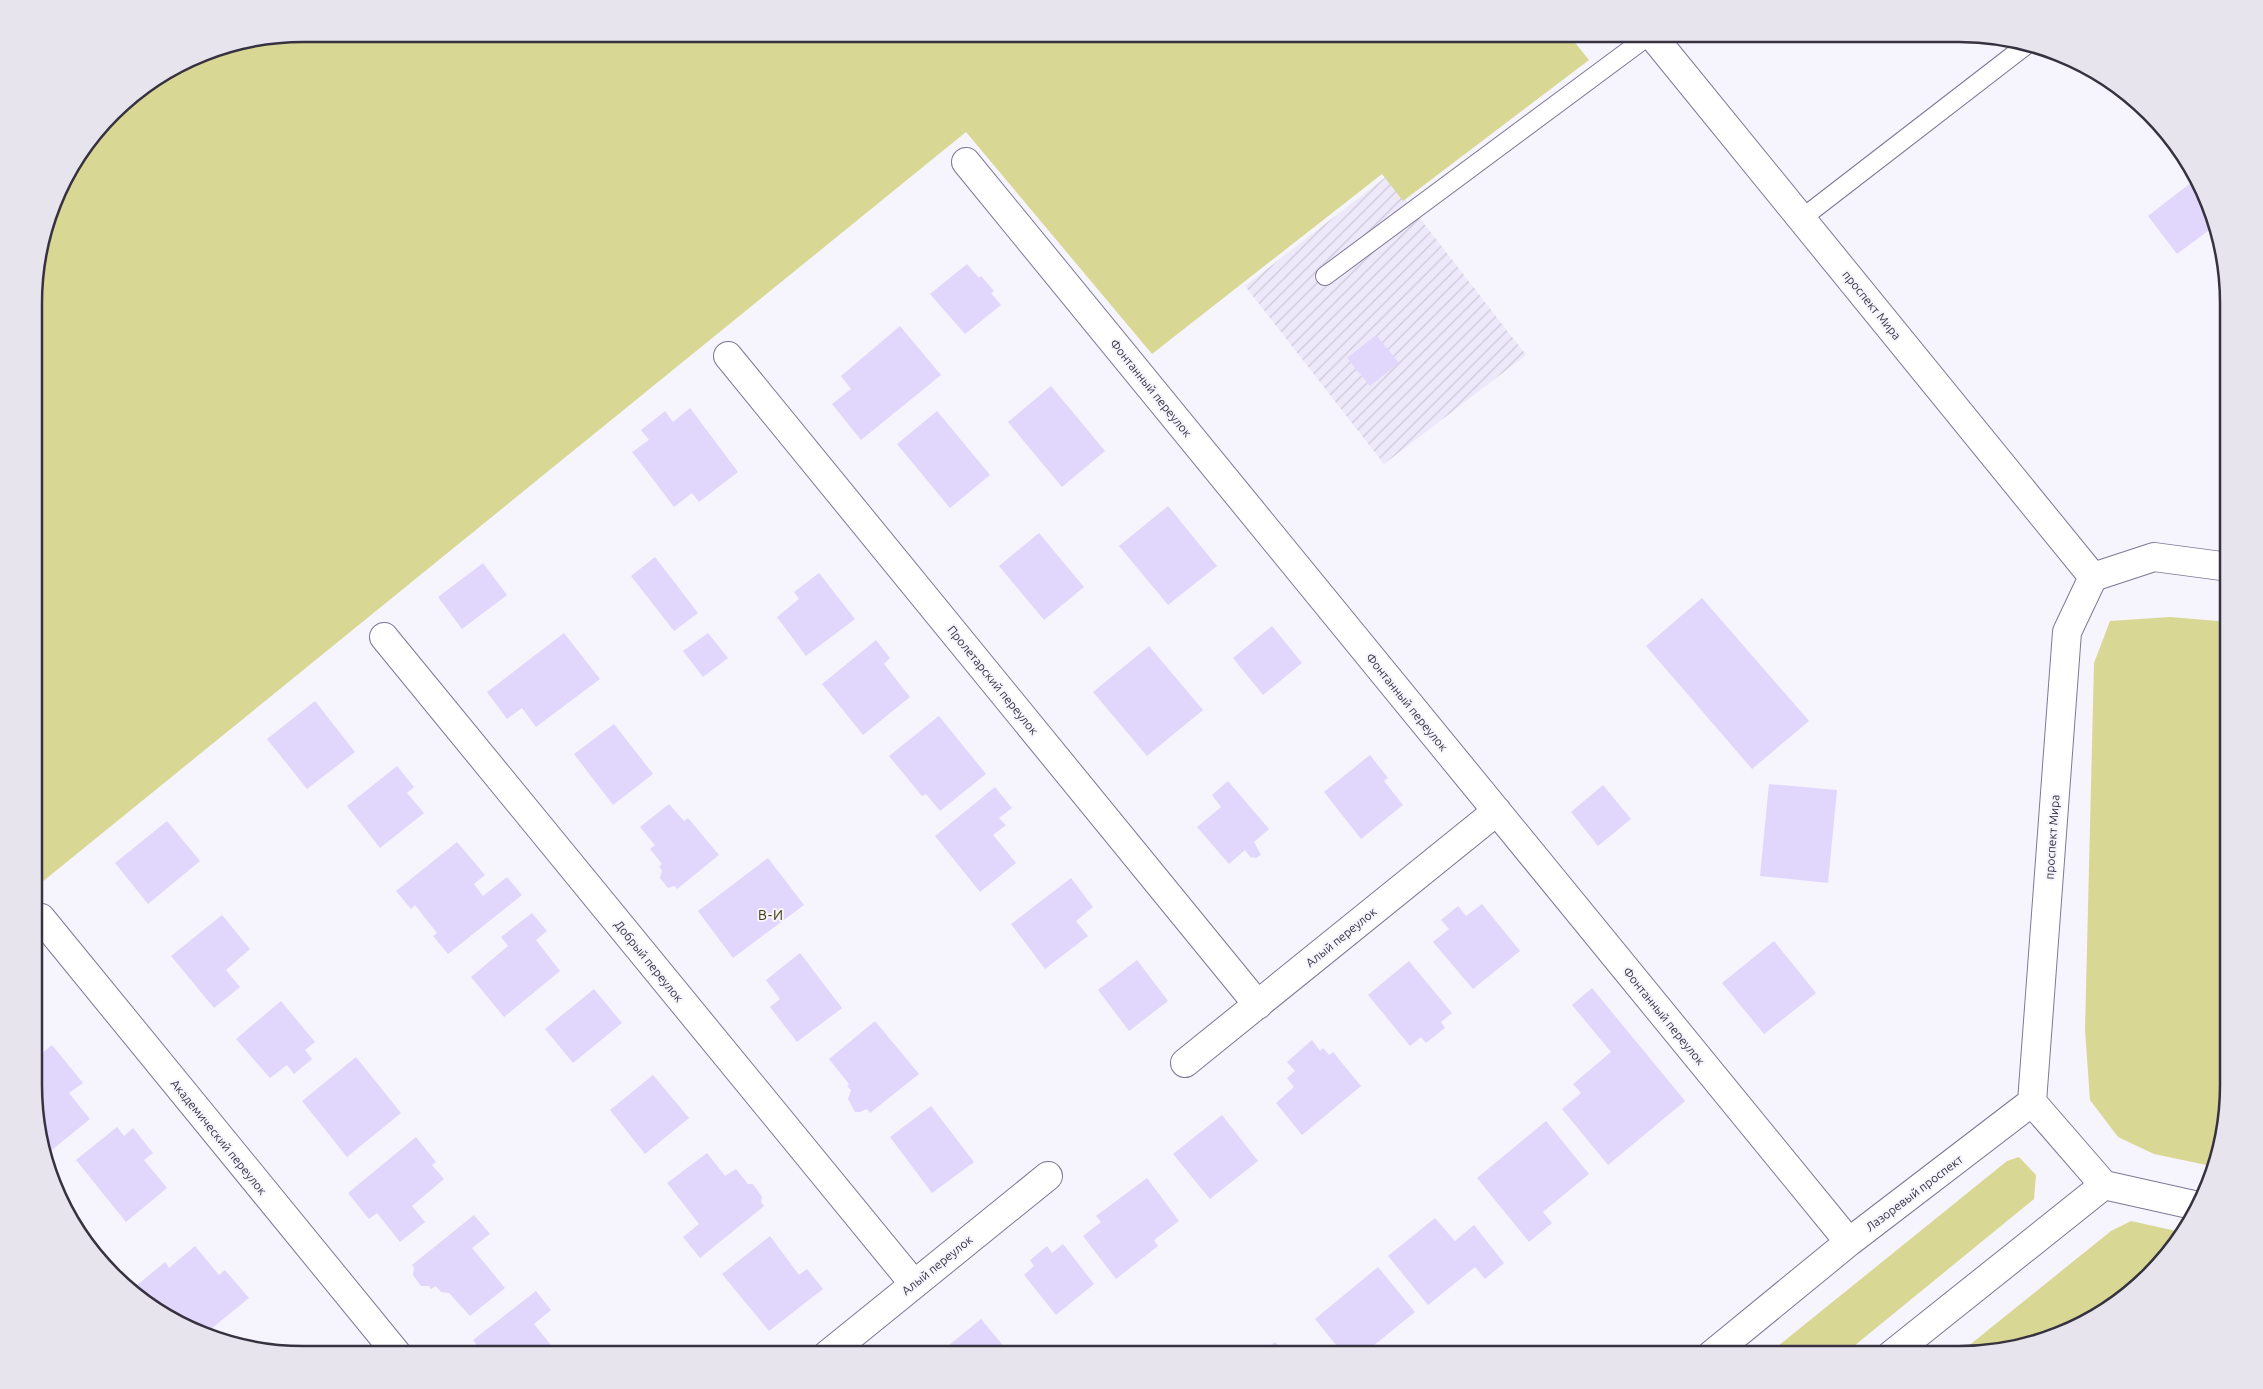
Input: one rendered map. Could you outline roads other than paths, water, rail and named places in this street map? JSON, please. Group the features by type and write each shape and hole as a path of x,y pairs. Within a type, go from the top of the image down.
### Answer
{"street":[{"name":"проспект Мира","path":"1658,42 2093,577 2067,632 2032,1102"},
{"name":"Фонтанный переулок","path":"966,162 1849,1242"},
{"name":"Пролетарский переулок","path":"728,356 1258,1005"},
{"path":"2093,577 2154,557 2220,566"},
{"name":"Добрый переулок","path":"384,637 914,1284"},
{"name":"Алый переулок","path":"1185,1063 1497,811"},
{"name":"Академический переулок","path":"42,919 391,1346"},
{"path":"2032,1102 2104,1185 2192,1205"},
{"name":"Лазоревый проспект","path":"1722,1346 1849,1242 2032,1102"},
{"name":"Алый переулок","path":"838,1346 1048,1176"},
{"path":"1910,1346 2104,1185"}],"lane":[{"path":"1324,276 1640,42"},
{"path":"1802,219 2020,50"}],"district":[{"name":"В-И","path":"771,915"}]}
